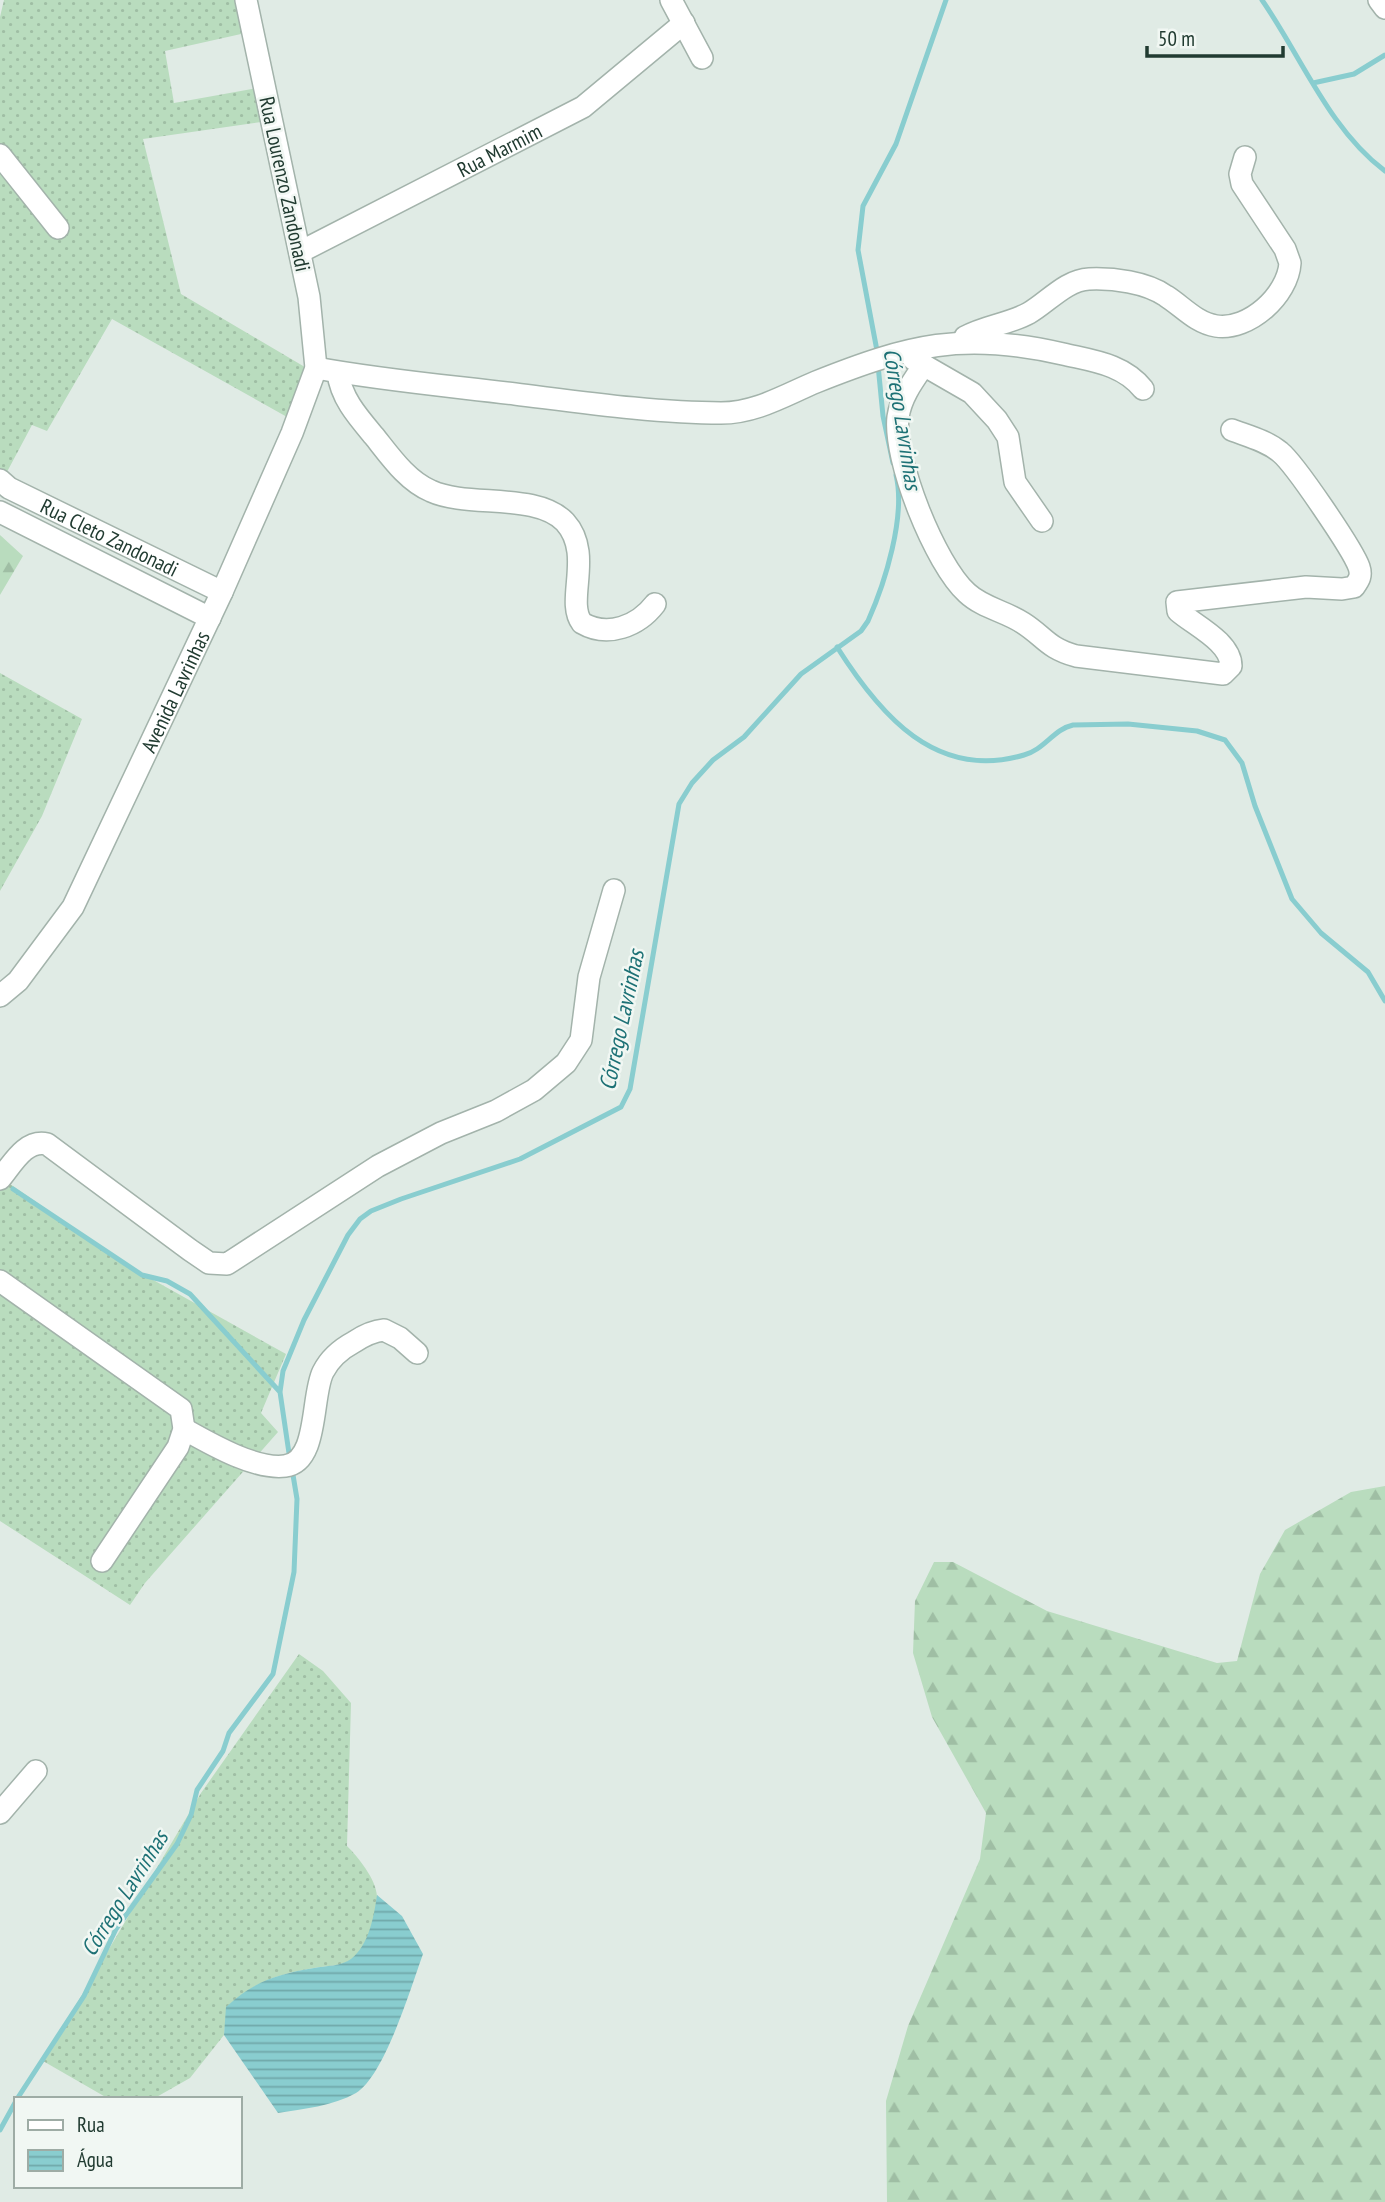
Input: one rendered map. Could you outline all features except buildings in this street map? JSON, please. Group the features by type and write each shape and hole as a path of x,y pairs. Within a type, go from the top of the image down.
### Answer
{"street":[{"name":"Rua Lourenzo Zandonadi","path":"246,0 309,297 316,368"},
{"path":"671,0 702,58"},
{"path":"1379,0 1385,8"},
{"name":"Rua Marmim","path":"300,252 583,107 684,23"},
{"path":"0,155 58,228"},
{"path":"316,368 338,373 577,402 720,413 751,410 864,365 901,353 956,341 1030,312 1065,288 1089,279 1151,288 1198,320 1215,326 1228,326 1259,311 1281,291 1290,263 1285,249 1242,184 1240,174 1245,157"},
{"path":"956,341 1028,346 1101,362 1125,372 1143,389"},
{"path":"901,353 972,393 997,420 1008,437 1014,482 1042,521"},
{"path":"924,365 901,402 899,439 918,509 937,550 956,580 974,599 1020,621 1059,651 1076,656 1223,674 1231,666 1229,656 1214,639 1178,611 1177,602 1306,587 1354,587 1360,578 1360,569 1293,466 1280,452 1261,440 1232,430"},
{"name":"Avenida Lavrinhas","path":"0,996 18,981 73,907 222,592 292,433 316,368"},
{"path":"338,373 343,395 368,429 399,466 429,491 446,497 537,507 564,522 579,550 577,611 582,623 601,630 618,628 640,621 655,604"},
{"name":"Rua Cleto Zandonadi","path":"0,480 9,488 222,592"},
{"path":"0,512 210,618"},
{"path":"0,1179 26,1148 39,1142 47,1144 209,1263 227,1264 378,1166 441,1133 496,1111 534,1090 566,1063 581,1040 589,977 614,890"},
{"path":"0,1281 181,1409 184,1429 167,1466 102,1561"},
{"path":"184,1429 243,1458 282,1466 298,1461 307,1448 318,1385 335,1355 355,1341 384,1330 400,1338 416,1353"},
{"path":"0,1813 36,1771"}],"green space":[{"path":"4,0 245,0 250,32 165,51 174,103 263,87 268,121 143,139 181,294 315,373 296,422 112,319 47,431 32,425 0,485 0,17"},
{"path":"0,535 23,556 0,595"},
{"path":"0,673 82,719 42,816 0,891"},
{"path":"0,1177 130,1267 286,1354 261,1413 278,1432 145,1583 130,1605 0,1521"},
{"path":"1385,1486 1385,2202 887,2202 886,2101 908,2026 980,1859 986,1813 932,1717 913,1653 915,1601 934,1562 953,1562 1047,1611 1217,1663 1237,1661 1260,1574 1285,1530 1351,1492"},
{"path":"299,1654 323,1671 351,1703 347,1846 366,1869 376,1889 376,1912 362,1948 351,1960 338,1965 278,1976 237,1998 227,2007 224,2035 190,2078 157,2097 106,2097 43,2061 201,1793"}],"water":[{"path":"377,1895 402,1916 423,1954 387,2050 367,2083 356,2093 328,2104 278,2113 224,2035 226,2007 246,1991 267,1980 351,1959 366,1938"}],"waterway":[{"name":"Córrego Lavrinhas","path":"878,356 858,250 863,206 896,144 946,0"},
{"path":"1262,0 1332,113 1365,154 1385,171"},
{"path":"1313,83 1354,74 1385,55"},
{"name":"Córrego Lavrinhas","path":"878,365 883,416 893,463"},
{"name":"Córrego Lavrinhas","path":"290,1460 280,1392 283,1371 304,1320 348,1235 360,1219 371,1211 401,1199 520,1159 621,1107 630,1089 679,804 692,783 713,760 744,737 801,674 861,631 868,621 887,569 896,529 896,475"},
{"path":"837,647 872,696 892,718 937,750 964,759 992,761 1024,755 1073,725 1128,724 1197,731 1225,740 1242,763 1255,806 1292,899 1321,933 1368,972 1385,1001"},
{"path":"13,1189 142,1275 167,1281 190,1294 280,1392"},
{"name":"Córrego Lavrinhas","path":"18,2097 84,1996 116,1929 177,1844 191,1815 197,1790 223,1751 229,1733 273,1674 294,1572 297,1499 292,1469"},
{"name":"Córrego Lavrinhas","path":"0,2130 14,2105"}]}
